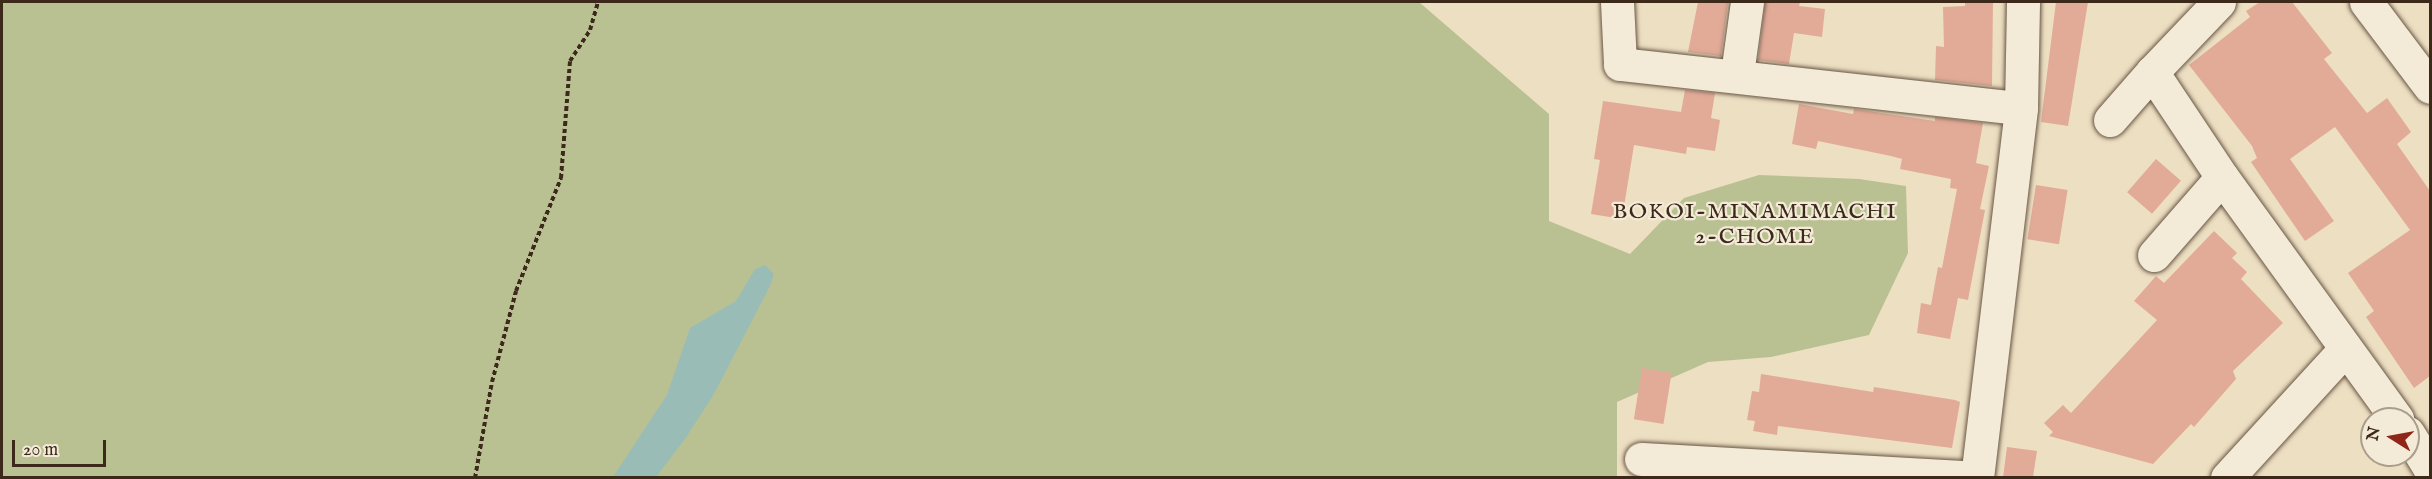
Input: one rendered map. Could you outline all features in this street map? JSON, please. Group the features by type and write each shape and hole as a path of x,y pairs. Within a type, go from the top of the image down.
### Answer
{"street":[{"path":"1617,2 1620,64 1737,74 1860,93 2021,108"},
{"path":"1737,74 1747,2"},
{"path":"1641,459 1977,477 2021,108 2022,2"},
{"path":"2110,120 2219,2"},
{"path":"2366,2 2430,87"},
{"path":"2152,72 2222,177 2387,407"},
{"path":"2154,255 2222,177"},
{"path":"2227,477 2344,349"}],"path":[{"path":"475,477 492,382 516,291 561,177 570,61 590,30 598,2"}],"green space":[{"path":"2,2 1419,2 1549,114 1549,221 1630,254 1684,198 1759,175 1859,179 1906,186 1908,253 1869,335 1771,357 1708,362 1617,402 1617,477 2,477"}],"water":[{"path":"765,265 774,274 770,286 714,394 685,439 656,477 613,477 667,395 690,328 736,301 755,269"}],"building":[{"path":"1698,2 1728,2 1721,56 1688,52"},
{"path":"1765,2 1800,2 1799,6 1825,9 1822,37 1794,33 1789,64 1758,60"},
{"path":"1965,2 1993,2 1992,86 1935,80 1936,46 1944,47 1943,7 1965,6"},
{"path":"2056,2 2088,2 2068,126 2041,122"},
{"path":"2260,2 2292,2 2332,53 2324,59 2367,113 2387,98 2411,132 2397,144 2430,191 2430,376 2414,388 2366,317 2374,311 2348,273 2410,230 2335,127 2290,159 2334,221 2305,241 2251,162 2257,158 2252,146 2189,65 2250,17 2246,11"},
{"path":"1685,90 1715,93 1711,118 1720,120 1715,151 1687,147 1686,154 1634,145 1622,219 1591,214 1600,160 1594,159 1603,101 1681,112"},
{"path":"1799,104 1853,114 1854,109 1935,121 1935,117 1983,123 1976,163 1989,166 1980,209 1985,210 1968,300 1958,298 1950,339 1917,333 1921,303 1931,305 1938,267 1942,268 1957,189 1950,188 1951,179 1900,169 1902,159 1891,156 1818,141 1816,149 1792,144"},
{"path":"2156,159 2181,181 2152,214 2127,192"},
{"path":"2036,185 2068,190 2059,244 2027,239"},
{"path":"2214,231 2237,253 2232,258 2247,272 2241,279 2283,323 2233,371 2236,379 2194,427 2191,424 2153,464 2049,436 2053,432 2044,423 2063,405 2071,413 2157,320 2134,301 2156,276 2164,283"},
{"path":"1642,368 1672,373 1663,424 1634,419"},
{"path":"1761,374 1873,392 1874,387 1955,400 1960,402 1952,448 1778,426 1777,435 1753,431 1755,421 1747,420 1752,391 1759,392"},
{"path":"2007,447 2037,451 2033,477 2003,477"}],"district":[{"name":"BOKOI-MINAMIMACHI 2-CHOME","path":"1755,224"}]}
